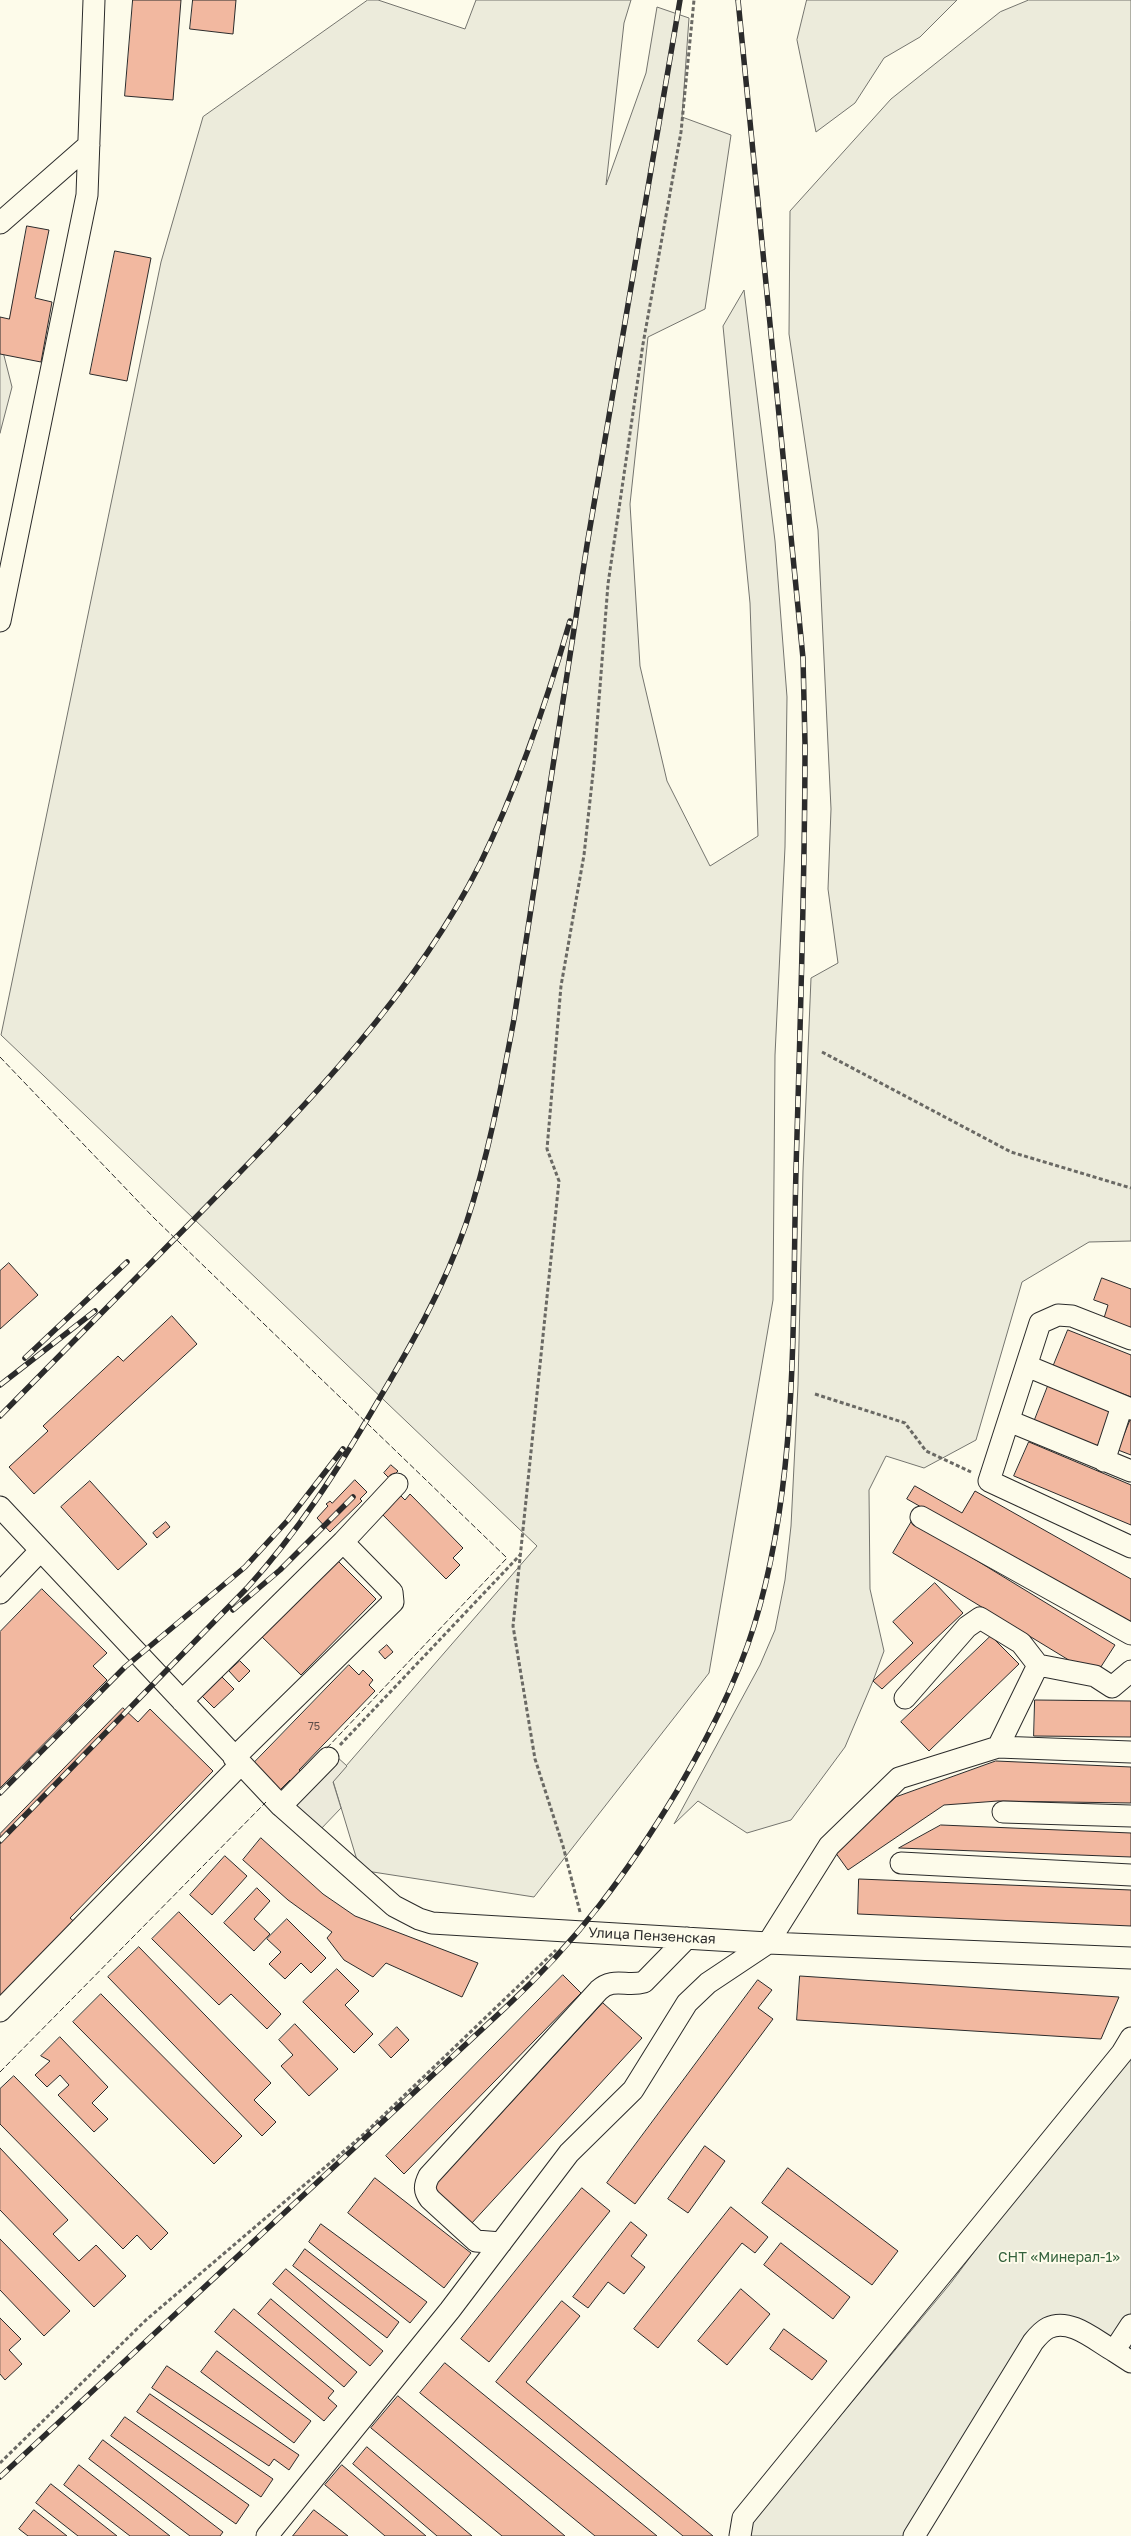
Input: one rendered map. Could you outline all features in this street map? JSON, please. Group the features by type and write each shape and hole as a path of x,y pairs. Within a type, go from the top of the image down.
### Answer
{"street":[{"path":"0,621 87,195 94,0"},
{"path":"0,223 89,145"},
{"path":"1131,1339 1072,1316 1058,1315 1040,1323 989,1481 1131,1547"},
{"path":"1027,1366 1127,1408 1104,1461"},
{"path":"1009,1421 1131,1471"},
{"path":"182,1702 343,1542 397,1484"},
{"name":"Улица Пензенская","path":"0,1507 237,1762 281,1806 394,1906 419,1919 447,1924 768,1943 1131,1958"},
{"path":"921,1517 1131,1634"},
{"path":"0,2011 237,1762 393,1602 392,1592 343,1542"},
{"path":"0,1593 40,1551"},
{"path":"905,1698 967,1627 980,1618 1021,1643 1038,1666 1095,1676 1112,1687 1131,1671"},
{"path":"998,1747 1038,1666"},
{"path":"267,2536 450,2310 569,2153 633,2090 687,2003 708,1983 768,1943 828,1846 899,1778 998,1747 1131,1752"},
{"path":"281,1806 328,1758"},
{"path":"1003,1812 1131,1816"},
{"path":"901,1863 1131,1875"},
{"path":"501,2243 476,2241 430,2199 425,2193 425,2184 429,2176 599,1990 612,1982 636,1984 644,1982 687,1938"},
{"path":"740,2536 743,2518 1122,2052 1131,2038"},
{"path":"914,2536 1038,2337 1047,2328 1059,2325 1074,2327 1122,2357 1131,2325"}],"path":[{"path":"0,2463 146,2320 364,2134 574,1931 580,1918 580,1905 535,1759 513,1626 559,1182 546,1149 561,986 585,846 594,764 608,584 643,344 681,132 694,0"},
{"path":"822,1052 1011,1152 1131,1188"},
{"path":"815,1394 905,1423 926,1451 989,1481"},
{"path":"328,1758 520,1555"}],"green space":[{"path":"368,0 378,0 465,29 476,0 631,0 624,23 606,185 646,73 657,7 689,18 682,117 731,135 705,309 648,337 630,504 640,666 667,781 710,866 758,836 750,603 723,326 744,290 775,541 787,697 785,847 775,1055 773,1300 709,1673 534,1897 360,1870 333,1781 537,1546 1,1035 161,262 203,117"},
{"path":"807,0 957,0 920,37 884,58 855,103 816,132 797,40"},
{"path":"1029,0 1131,0 1131,1241 1089,1242 1022,1282 976,1440 924,1468 886,1456 869,1490 870,1589 884,1651 845,1747 791,1820 747,1833 698,1801 674,1824 760,1665 775,1630 785,1580 791,1526 798,1385 803,1171 811,978 838,963 828,889 831,809 818,530 789,334 790,211 891,99 1000,12"},
{"path":"0,340 12,387 0,433"},
{"name":"СНТ «Минерал-1»","path":"1131,2043 1131,2368 1077,2335 1050,2333 922,2536 747,2536 752,2522 950,2284"}],"shaded area":[{"path":"336,1756 347,1766 333,1782 341,1808 319,1831 290,1805"}],"building":[{"path":"133,0 181,0 173,100 125,96"},
{"path":"193,0 236,0 233,34 190,29"},
{"path":"27,226 49,230 35,298 52,302 41,362 0,354 0,317 9,319"},
{"path":"115,251 151,258 127,381 90,374"},
{"path":"9,1263 38,1295 0,1329 0,1271"},
{"path":"1102,1278 1131,1289 1131,1328 1104,1318 1108,1305 1094,1300"},
{"path":"172,1316 197,1344 34,1494 9,1467 48,1431 43,1426 118,1356 123,1361"},
{"path":"1068,1330 1131,1355 1131,1397 1053,1367"},
{"path":"1048,1386 1111,1412 1097,1447 1034,1422"},
{"path":"1131,1418 1131,1455 1118,1450"},
{"path":"1029,1442 1131,1485 1131,1525 1014,1476"},
{"path":"391,1465 398,1471 390,1479 384,1473"},
{"path":"355,1480 367,1492 360,1499 362,1501 330,1532 317,1518 328,1506 326,1504 330,1501 332,1503"},
{"path":"90,1481 147,1544 118,1570 61,1507"},
{"path":"915,1486 962,1513 975,1491 1131,1579 1131,1626 907,1499"},
{"path":"399,1494 405,1500 410,1494 463,1548 453,1558 460,1565 446,1579 380,1512"},
{"path":"912,1521 1115,1645 1095,1676 893,1553"},
{"path":"166,1522 170,1527 157,1538 153,1533"},
{"path":"337,1560 376,1599 301,1675 261,1636"},
{"path":"935,1583 963,1613 882,1689 873,1681 913,1643 893,1622"},
{"path":"42,1589 107,1653 93,1666 107,1680 0,1788 0,1632"},
{"path":"991,1636 1019,1664 929,1751 901,1722"},
{"path":"387,1645 393,1652 385,1659 379,1652"},
{"path":"240,1661 250,1671 239,1682 229,1671"},
{"path":"349,1665 359,1675 363,1670 373,1680 369,1685 375,1691 299,1770 304,1774 294,1784 290,1780 280,1790 253,1764"},
{"path":"222,1677 234,1689 214,1708 202,1696"},
{"path":"1035,1700 1131,1701 1131,1737 1034,1736"},
{"path":"123,1708 138,1722 150,1709 213,1771 70,1918 78,1925 0,2005 0,1834"},
{"path":"996,1761 1131,1767 1131,1803 998,1801 944,1805 848,1870 835,1852 896,1797"},
{"path":"941,1825 1131,1833 1131,1857 899,1848"},
{"path":"261,1838 323,1894 355,1916 478,1963 462,1997 386,1963 373,1977 344,1960 327,1938 332,1932 288,1900 243,1860"},
{"path":"225,1856 247,1876 212,1915 190,1895"},
{"path":"859,1879 1131,1890 1131,1926 858,1914"},
{"path":"257,1888 270,1901 254,1919 270,1934 254,1951 224,1923"},
{"path":"179,1912 281,2014 267,2029 231,1994 219,2005 152,1939"},
{"path":"287,1919 326,1958 311,1973 301,1963 285,1979 269,1964 281,1952 267,1939"},
{"path":"139,1947 271,2083 254,2100 276,2122 262,2136 108,1977"},
{"path":"337,1969 359,1991 345,2005 373,2034 354,2053 303,2002"},
{"path":"563,1975 581,1993 404,2174 386,2156"},
{"path":"800,1976 1119,1997 1101,2039 797,2020"},
{"path":"758,1980 772,1990 758,2008 773,2019 635,2204 607,2183"},
{"path":"101,1994 242,2136 214,2164 73,2022"},
{"path":"603,2003 642,2038 471,2224 433,2188"},
{"path":"295,2024 338,2069 309,2096 281,2066 293,2055 279,2040"},
{"path":"397,2027 409,2040 391,2058 379,2045"},
{"path":"60,2037 108,2087 92,2103 108,2119 94,2132 58,2095 69,2085 60,2075 47,2087 35,2075 50,2061 41,2056"},
{"path":"14,2076 168,2233 151,2250 137,2235 123,2249 0,2124 0,2089"},
{"path":"705,2146 725,2161 688,2213 668,2199"},
{"path":"0,2148 68,2220 53,2234 79,2261 96,2245 126,2276 94,2307 0,2210"},
{"path":"788,2168 898,2251 872,2285 762,2203"},
{"path":"375,2178 471,2253 444,2288 348,2213"},
{"path":"582,2188 610,2211 489,2362 461,2339"},
{"path":"731,2207 768,2237 755,2253 742,2243 658,2348 634,2329"},
{"path":"631,2222 647,2235 631,2256 645,2267 624,2294 608,2282 588,2308 573,2297"},
{"path":"321,2224 427,2302 410,2323 309,2242"},
{"path":"0,2239 70,2311 44,2336 0,2290"},
{"path":"781,2243 850,2297 833,2319 764,2265"},
{"path":"305,2249 399,2322 387,2338 293,2266"},
{"path":"286,2269 383,2351 370,2366 273,2284"},
{"path":"741,2289 770,2314 727,2365 698,2341"},
{"path":"271,2299 357,2372 344,2387 258,2314"},
{"path":"562,2301 580,2316 526,2382 713,2536 683,2536 496,2382"},
{"path":"234,2309 334,2391 328,2398 337,2406 324,2421 215,2332"},
{"path":"0,2318 21,2339 9,2350 22,2364 5,2380 0,2374"},
{"path":"784,2329 827,2361 812,2380 770,2349"},
{"path":"217,2351 311,2421 294,2443 201,2372"},
{"path":"445,2363 657,2536 595,2536 420,2393"},
{"path":"167,2366 299,2455 289,2470 274,2459 269,2466 152,2388"},
{"path":"150,2394 273,2479 261,2497 137,2412"},
{"path":"398,2396 565,2536 502,2536 371,2428"},
{"path":"125,2417 249,2505 236,2524 111,2436"},
{"path":"103,2440 223,2532 220,2536 190,2536 89,2459"},
{"path":"367,2447 472,2536 437,2536 353,2464"},
{"path":"79,2465 170,2536 130,2536 64,2485"},
{"path":"342,2465 426,2536 385,2536 325,2485"},
{"path":"51,2484 117,2536 78,2536 36,2503"},
{"path":"34,2510 67,2536 28,2536 19,2529"},
{"path":"314,2510 348,2536 293,2536"}],"railway":[{"path":"0,1841 247,1588 300,1523 346,1454 413,1340 447,1272 466,1224 499,1097 514,1019 587,545 680,0"},
{"path":"0,2477 506,2007 556,1957 620,1878 677,1791 720,1711 739,1669 754,1626 769,1571 779,1514 790,1400 793,1342 805,744 803,658 738,0"},
{"path":"0,1416 283,1128 357,1046 424,958 480,864 507,805 541,714 570,621"},
{"path":"25,1358 127,1262"},
{"path":"0,1385 95,1311"},
{"path":"0,1793 125,1667 245,1567 288,1520 343,1449"},
{"path":"233,1610 280,1570 353,1497"}],"fence":[{"path":"0,1057 154,1218 507,1558 325,1750"},
{"path":"0,2072 266,1802"}]}
